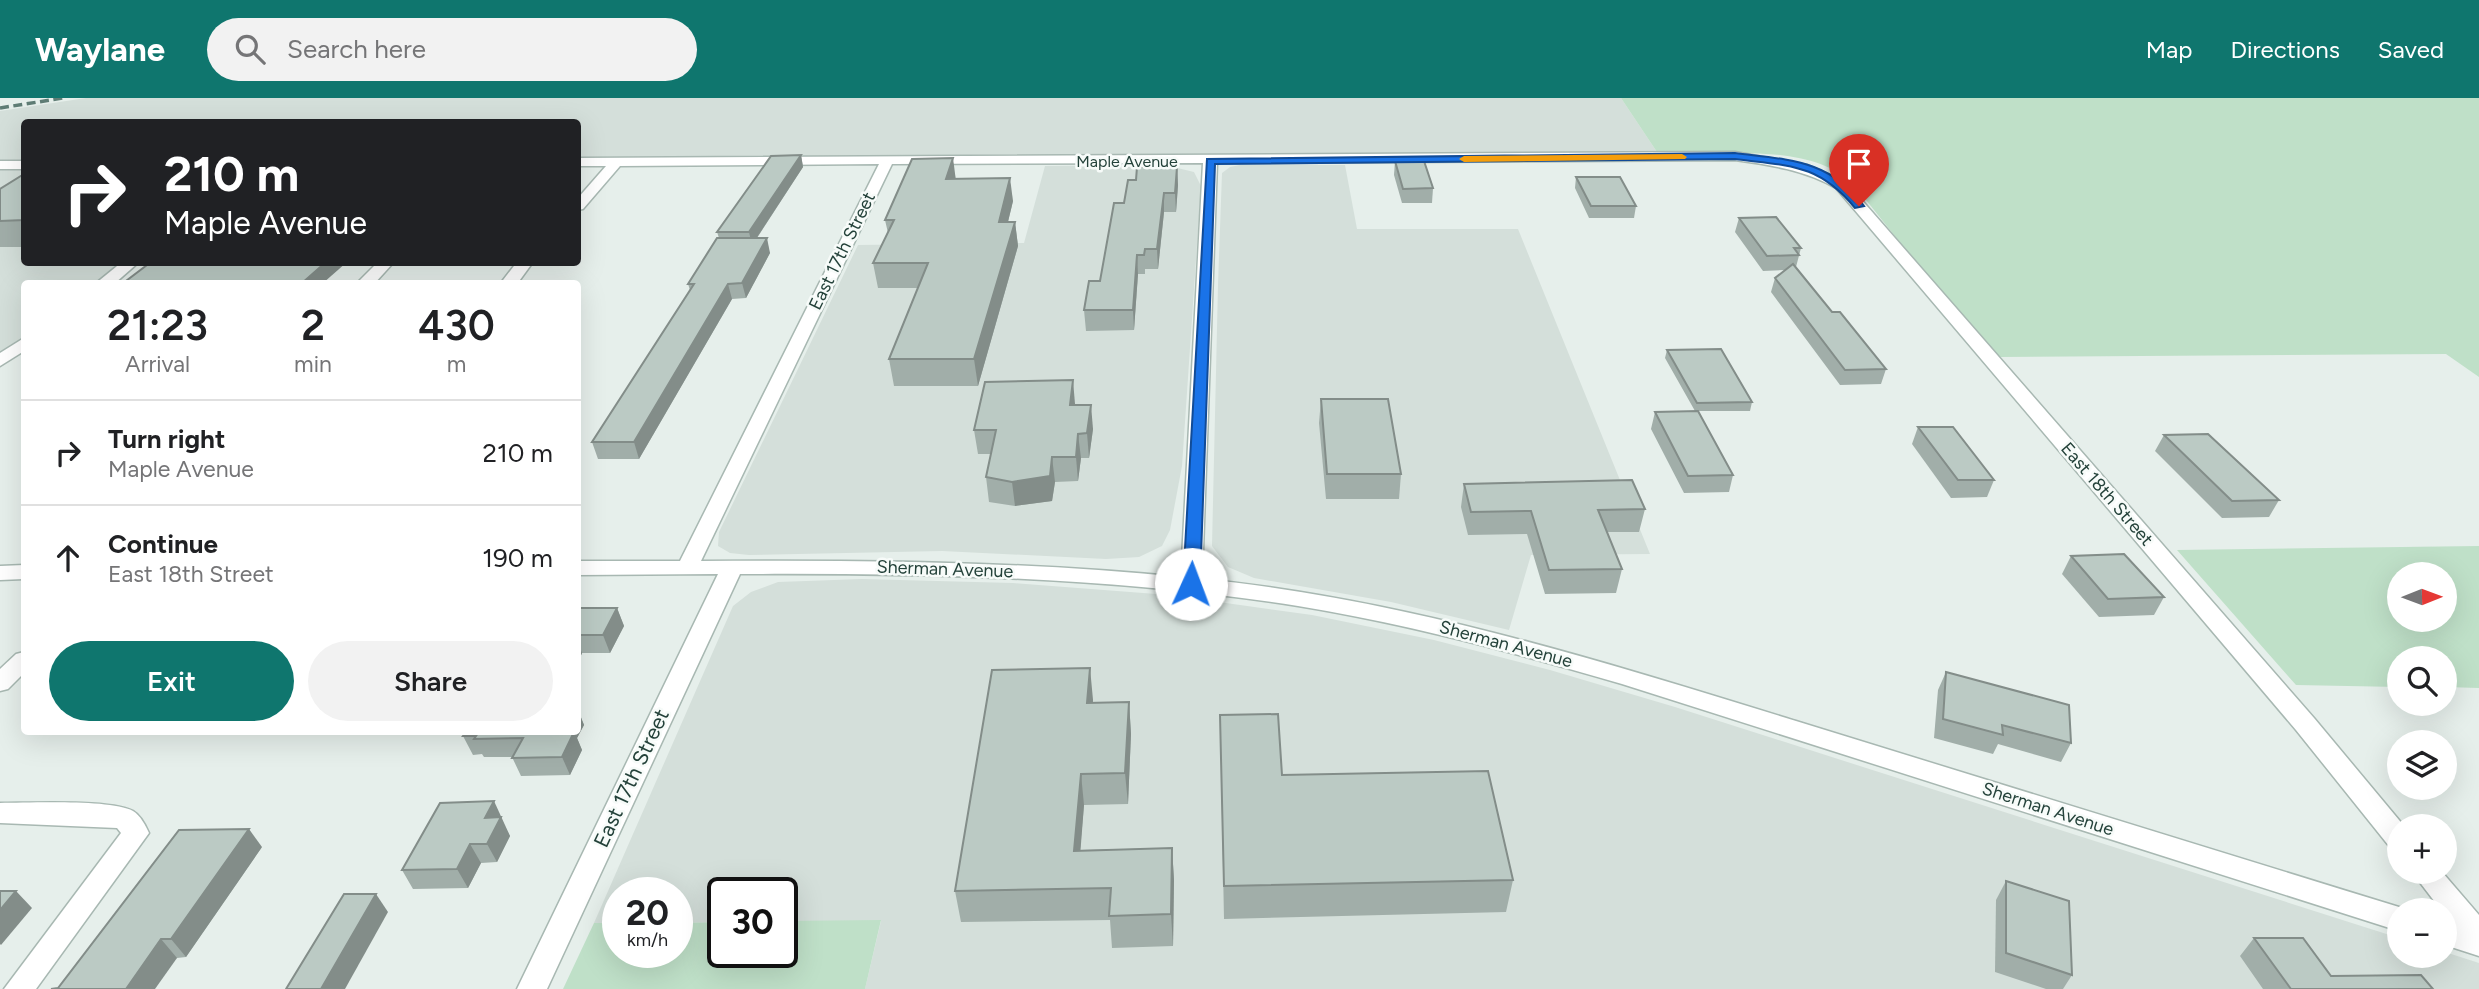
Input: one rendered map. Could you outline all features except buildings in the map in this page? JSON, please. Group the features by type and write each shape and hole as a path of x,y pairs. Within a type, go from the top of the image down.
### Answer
{"street":[{"name":"Maple Avenue","path":"581,162 1210,161 1735,156 1802,165"},
{"path":"581,203 617,161"},
{"name":"East 17th Street","path":"687,568 887,161"},
{"path":"1191,584 1210,161"},
{"path":"0,165 21,165"},
{"name":"East 18th Street","path":"1802,165 1823,173 1841,185 2296,713 2387,824"},
{"path":"108,280 127,266"},
{"path":"368,280 383,266"},
{"path":"511,280 523,266"},
{"path":"0,361 21,345"},
{"name":"East 17th Street","path":"532,989 732,567"},
{"name":"Sherman Avenue","path":"581,568 958,568 1191,584 1376,613 1537,651 1712,703 2387,915"},
{"path":"0,573 21,572"},
{"path":"0,684 21,663"},
{"path":"0,813 97,815 125,819 136,833 19,989"},
{"path":"2436,884 2479,936"},
{"path":"2457,937 2479,944"}],"shaded area":[{"path":"86,98 1621,98 1659,155 581,159 581,119 21,119 21,161 0,161 0,111"},
{"path":"1165,165 1194,172 1201,186 1182,466 1170,530 1162,546 1139,557 1106,559 942,551 749,555 730,553 718,546 719,532 858,245 1024,243 1045,166"},
{"path":"1345,165 1357,229 1518,229 1650,554 1531,555 1509,630 1391,602 1254,578 1228,567 1212,546 1218,285 1222,173 1230,167"},
{"path":"0,170 21,170 21,266 123,266 102,280 21,280 21,339 0,355"},
{"path":"862,579 1013,583 1169,595 1312,615 1434,640 1550,670 1675,707 2387,934 2387,968 2457,968 2457,956 2479,963 2479,989 865,989 881,921 798,921 798,877 707,877 707,922 693,923 693,877 614,877 733,606 751,592 778,582"},
{"path":"602,905 602,923 594,923"}],"green space":[{"path":"1621,98 2479,98 2479,377 2446,354 1999,357 1922,270 1854,185 1836,171 1788,156 1734,153 1659,155"},
{"path":"2479,546 2479,688 2457,687 2457,646 2387,646 2387,687 2296,685 2177,550"},
{"path":"881,920 865,989 563,989 594,923 602,923 602,968 693,968 693,923 707,922 707,968 798,968 798,921"}],"railway":[{"path":"0,108 63,98"}],"slow traffic":[{"path":"1464,159 1682,157"}],"route":[{"path":"1191,584 1210,161 1735,156 1802,165 1823,173 1841,185 1859,206"}]}
